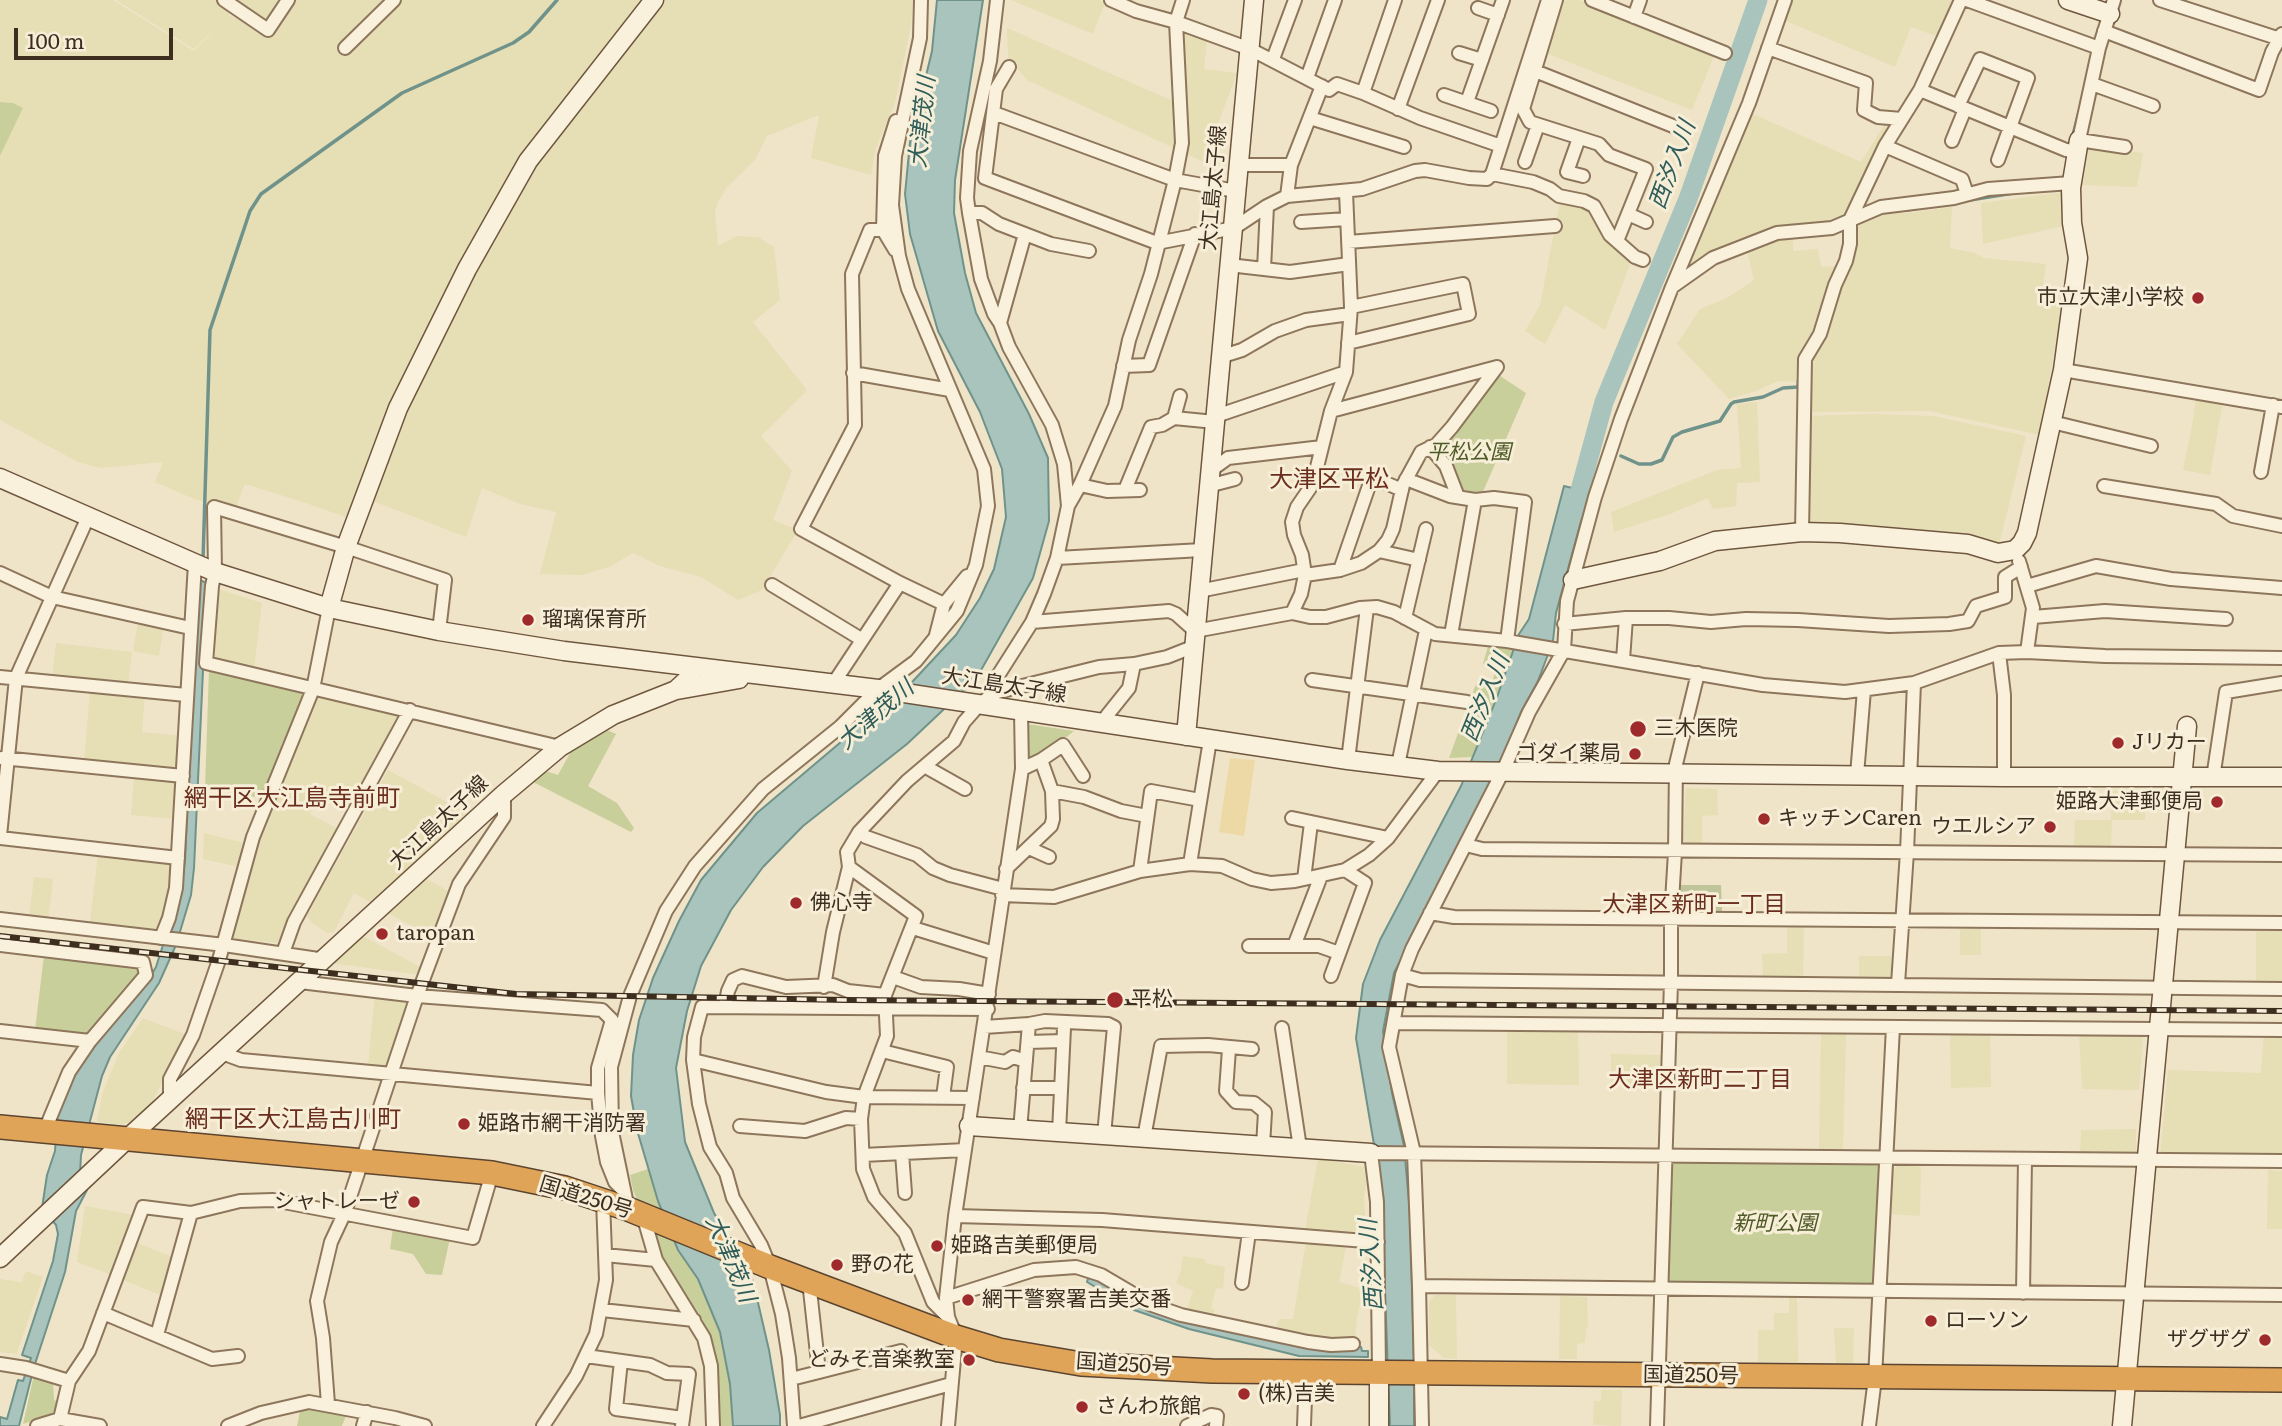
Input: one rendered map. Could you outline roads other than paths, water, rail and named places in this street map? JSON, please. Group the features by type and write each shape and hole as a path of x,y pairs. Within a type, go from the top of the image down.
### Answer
{"highway":[{"name":"国道250号","path":"0,1127 492,1173 565,1188 632,1206 770,1267 952,1327 999,1350 1081,1364 1212,1371 2282,1380"}],"street":[{"path":"224,0 268,30 288,0"},
{"path":"345,48 394,0"},
{"path":"170,1099 170,1079 193,1035 224,945 253,836 313,689 329,608 346,547 398,408 467,269 528,161 654,0"},
{"path":"713,1426 711,1366 704,1338 656,1260 632,1206 612,1132 611,1067 630,996 666,911 695,866 754,798 916,661 957,611 976,565 988,506 985,469 908,289 899,256 892,205 895,156 920,38 921,0"},
{"path":"824,987 833,932 849,867 847,852 859,832 907,781 954,741 964,722 982,701 1032,622 1057,558 1068,506 1064,464 1052,425 994,314 981,279 969,213 967,198 970,151 990,61 997,0"},
{"path":"1111,0 1250,49 1329,90 1337,84 1501,146"},
{"path":"1068,506 1115,406 1129,340 1151,274 1175,180 1182,143 1176,22 1183,0"},
{"name":"大江島太子線","path":"0,1258 504,793 560,747 613,715 676,690 688,680 695,667 982,701 1021,712 1186,736 1254,0"},
{"path":"1273,59 1295,0"},
{"path":"1307,78 1335,0"},
{"path":"1363,93 1395,0"},
{"path":"1398,109 1438,0"},
{"path":"1467,102 1503,0"},
{"path":"1009,67 996,89 985,178 1157,243 1234,228 1287,196 1362,189 1415,171 1487,179 1492,174 1548,0"},
{"path":"1556,0 1522,109 1530,122 1599,144 1609,155 1646,169 1617,241"},
{"path":"1592,0 1606,3 1725,53"},
{"path":"1634,17 1640,0"},
{"path":"1422,1426 1414,1153 1389,1047 1402,975 1430,913 1503,771 1529,712 1564,650 1564,624 1573,580 1595,497 1617,432 1672,287 1749,103 1785,0"},
{"path":"1802,531 1805,359 1819,334 1846,261 1850,244 1850,220 1885,146 1920,90 1961,0"},
{"path":"1967,0 2099,48"},
{"path":"2068,0 2109,15 2259,90 2277,54 2281,37 2160,0"},
{"path":"1478,8 1497,15"},
{"path":"1564,624 1626,618 1669,618 1712,622 1746,619 1798,620 1889,626 1949,624 1968,621 1976,606 2005,597 2005,577 2018,559 2027,533 2063,370 2078,258 2072,223 2074,147 2109,15"},
{"path":"1768,48 1866,83 1864,110 1878,117 1902,119"},
{"path":"1459,53 1482,60"},
{"path":"1952,141 1961,108 1980,59 2028,78 1998,160"},
{"path":"1535,71 1662,115 1682,130"},
{"path":"2092,83 2153,106"},
{"path":"1287,196 1302,124 1322,86"},
{"path":"1920,90 2010,128 2074,147 2125,146"},
{"path":"1444,95 1491,111"},
{"path":"899,256 883,230 885,156 889,138 905,102"},
{"path":"994,113 1175,180 1236,191"},
{"path":"1302,124 1404,147"},
{"path":"1525,162 1538,125"},
{"path":"1579,138 1567,172 1583,176"},
{"path":"1885,146 1962,179 1966,194"},
{"path":"1238,165 1292,165"},
{"path":"1492,174 1533,182 1559,196 1594,206 1610,235 1635,257 1643,260"},
{"path":"1672,287 1713,258 1777,233 1832,228 1881,207 1988,189 2071,183"},
{"path":"1292,613 1301,594 1304,573 1302,555 1292,522 1297,507 1315,475 1331,411 1346,372 1351,310 1346,192"},
{"path":"1264,269 1267,206"},
{"path":"969,213 982,213 999,224 1051,244 1089,251"},
{"path":"1628,215 1646,222"},
{"path":"1301,222 1347,219"},
{"path":"1348,242 1555,226"},
{"path":"883,230 870,230 852,274 855,425 801,529 944,604"},
{"path":"1000,323 1026,234"},
{"path":"1123,366 1149,365 1195,234"},
{"path":"1229,265 1290,272 1349,264"},
{"path":"1223,356 1242,350 1275,331 1306,320 1463,284 1469,314 1348,343"},
{"path":"1199,591 1304,573 1340,570 1361,563 1379,551 1393,529 1404,485 1421,452 1436,445 1452,428 1497,367 1331,411"},
{"path":"2063,370 2278,406 2261,472"},
{"path":"1125,490 1151,427 1162,425 1174,418 1215,419 1346,372"},
{"path":"853,373 950,390"},
{"path":"1174,418 1180,396"},
{"path":"2052,422 2151,446"},
{"path":"1209,478 1228,458 1322,447"},
{"path":"1430,447 1446,466 1458,496"},
{"path":"1340,570 1372,477 1475,500 1494,498 1525,502 1507,641"},
{"path":"0,478 215,572 329,608 439,631 564,651 695,667"},
{"path":"1209,478 1235,479"},
{"path":"1080,485 1107,491 1140,489"},
{"path":"2105,486 2216,504 2233,516 2282,526"},
{"path":"1451,635 1475,500"},
{"path":"439,631 444,580 214,507 215,572 206,663 560,747"},
{"path":"88,517 16,678 4,758 0,837 178,858"},
{"path":"1405,618 1426,529"},
{"path":"1573,580 1660,561 1715,541 1802,531 1968,544 2018,559"},
{"path":"1057,558 1202,550"},
{"path":"1379,551 1419,560"},
{"path":"2018,559 2033,608 2027,652"},
{"path":"161,938 176,888 195,563"},
{"path":"934,641 944,604 976,565"},
{"path":"2027,586 2096,566 2171,579 2282,589"},
{"path":"0,573 52,597 190,628"},
{"path":"833,684 900,583"},
{"path":"772,585 861,639"},
{"path":"982,701 1099,667 1134,664 1167,657 1195,638 1292,613 1326,617 1367,608 1385,610 1435,634 1507,641 1799,690 1845,692 1914,683 1999,653 2282,658"},
{"path":"1348,760 1367,608"},
{"path":"1032,622 1169,611 1176,614 1195,638"},
{"path":"2033,617 2105,611 2225,619"},
{"path":"1623,660 1626,618"},
{"path":"1398,765 1426,629"},
{"path":"1999,653 2004,695 2004,777"},
{"path":"1101,723 1129,688 1134,664"},
{"path":"1657,1426 1675,852 1675,764 1698,673"},
{"path":"0,677 186,695"},
{"path":"676,690 735,679 771,677"},
{"path":"1312,680 1467,702"},
{"path":"1898,984 1914,683"},
{"path":"2213,778 2226,692 2282,683"},
{"path":"1857,775 1864,690"},
{"path":"283,953 294,922 410,710"},
{"path":"948,1426 952,1327 946,1298 955,1216 1022,769 1021,712"},
{"path":"2122,1426 2187,726"},
{"path":"1186,736 1438,771 2183,779 2282,777"},
{"path":"1190,864 1210,740"},
{"path":"1022,769 1063,745 1083,776"},
{"path":"4,758 183,776"},
{"path":"1006,869 1051,826 1052,790 1041,760"},
{"path":"926,767 965,789"},
{"path":"859,832 917,855 933,868 1002,892 1054,897 1140,871 1190,864 1222,866 1252,879 1271,883 1345,870 1369,855 1388,838 1438,771"},
{"path":"1052,790 1147,816"},
{"path":"1140,871 1151,791 1200,800"},
{"path":"328,1404 317,1301 331,1242 345,1212 417,996 458,884 504,817 504,793"},
{"path":"1292,818 1388,838"},
{"path":"1304,879 1311,823"},
{"path":"1466,845 1482,849 1675,852 2282,855"},
{"path":"1029,848 1049,858"},
{"path":"849,867 916,916 898,957 885,1001 887,1036 864,1097 861,1119 863,1168 874,1197 905,1233 933,1302 952,1327"},
{"path":"1331,976 1365,883 1345,870"},
{"path":"1294,946 1321,876"},
{"path":"1430,913 1454,917 2282,923"},
{"path":"0,919 224,945 325,960"},
{"path":"912,928 994,953"},
{"path":"0,945 144,962 146,975 90,1041 69,1072 46,1130"},
{"path":"1249,946 1319,946 1339,953"},
{"path":"1402,975 1420,980 2282,989"},
{"path":"725,1007 728,991 737,977 742,976 786,987 833,985 885,1001"},
{"path":"893,977 921,987 989,994"},
{"path":"300,982 417,996 603,1010 612,1020 598,1068 598,1093 607,1162 615,1182 632,1206"},
{"path":"794,1426 782,1314 770,1267 761,1245 733,1198 726,1173 710,1147 699,1104 693,1060 694,1037 702,1007 885,1001 988,1009"},
{"path":"984,1027 1045,1021 1108,1024 1114,1027 1104,1135"},
{"path":"1394,1023 2282,1030"},
{"path":"1020,1130 1029,1024"},
{"path":"1869,1426 1875,1378 1893,1027"},
{"path":"1282,1028 1300,1148"},
{"path":"0,1031 90,1041"},
{"path":"1028,1042 1063,1035 1059,1132"},
{"path":"1144,1138 1161,1046 1208,1045 1252,1049"},
{"path":"1229,1049 1227,1091 1236,1101 1254,1103 1265,1112 1263,1146"},
{"path":"882,1051 947,1067 943,1097"},
{"path":"222,1053 240,1060 598,1093"},
{"path":"979,1057 1005,1062 1013,1057 1026,1062"},
{"path":"693,1060 826,1092 864,1097 973,1098"},
{"path":"1023,1088 1061,1088"},
{"path":"740,1126 805,1130 846,1118 861,1119"},
{"path":"969,1126 1371,1153 2282,1161"},
{"path":"863,1154 965,1150"},
{"path":"902,1153 905,1193"},
{"path":"1371,1153 1377,1202 1379,1426"},
{"path":"2023,1293 2025,1159"},
{"path":"60,1419 69,1381 89,1351 143,1207 191,1213 240,1201 273,1200 473,1238 492,1173"},
{"path":"542,1426 576,1376 596,1334 606,1280 603,1200"},
{"path":"157,1335 191,1213"},
{"path":"955,1216 1102,1220 1378,1242"},
{"path":"1242,1283 1249,1232"},
{"path":"605,1255 656,1260"},
{"path":"946,1298 1034,1270 1076,1267 1101,1275 1152,1305 1181,1315 1308,1342 1353,1344"},
{"path":"809,1281 819,1372"},
{"path":"1419,1286 2282,1295"},
{"path":"602,1310 694,1320"},
{"path":"103,1313 212,1359 238,1356"},
{"path":"791,1379 901,1351"},
{"path":"586,1356 650,1365 667,1373 690,1374 682,1422 616,1409 621,1362"},
{"path":"0,1364 31,1369 69,1381"},
{"path":"1304,1426 1307,1371"},
{"path":"799,1426 951,1384"},
{"path":"228,1426 261,1420 309,1402 367,1412 421,1426"},
{"path":"363,1426 367,1412"},
{"path":"1187,1426 1211,1415 1217,1416 1216,1426"},
{"path":"43,1425 60,1419 100,1426"}],"water":[{"name":"大津茂川","path":"937,0 983,0 955,180 954,213 965,273 976,313 1029,414 1048,458 1049,521 1033,578 976,679 907,744 803,826 763,867 731,910 701,966 687,1011 676,1068 685,1142 714,1213 753,1281 780,1415 780,1426 733,1426 730,1384 720,1332 698,1279 678,1250 658,1201 637,1130 631,1096 633,1055 639,1020 653,978 701,880 757,813 913,681 956,635 980,598 994,569 1006,517 1002,469 980,412 938,331 910,234 905,194 910,142 932,51"},
{"path":"1564,486 1589,492 1556,613 1553,641 1502,760 1394,973 1383,1031 1392,1093 1404,1146 1410,1214 1414,1363 1414,1426 1390,1426 1381,1186 1356,1038 1363,984 1380,940 1461,786 1519,634 1529,619"},
{"path":"197,579 207,583 191,895 176,945 159,983 110,1057 102,1076 81,1155 80,1175 87,1190 76,1211 65,1272 34,1367 19,1426 0,1426 0,1417 7,1419 18,1380 23,1381 31,1358 22,1355 53,1261 58,1234 56,1225 42,1208 47,1175 55,1151 57,1118 80,1064 144,987 156,967 181,888 185,861"},
{"path":"1089,1275 1143,1304 1361,1347 1362,1351 1368,1351 1368,1357 1299,1356 1189,1329 1134,1310 1087,1282"}],"waterway":[{"path":"203,560 210,330 250,211 261,194 402,93 513,43 529,32 557,0"},
{"name":"西汐入川","path":"1574,512 1604,402 1688,199 1758,0"},
{"path":"2073,135 2079,112"},
{"path":"2025,192 2061,189"},
{"path":"1907,210 2014,193"},
{"path":"1621,456 1639,464 1662,460 1673,437 1720,421 1734,402 1763,397 1783,388 1798,387 1799,376"}],"railway":[{"path":"0,936 516,994 846,1000 2282,1011"}],"place":[{"name":"市立大津小学校","path":"2198,298"},
{"name":"瑠璃保育所","path":"528,620"},
{"name":"三木医院","path":"1638,729"},
{"name":"Jリカー","path":"2118,743"},
{"name":"ゴダイ薬局","path":"1635,754"},
{"name":"姫路大津郵便局","path":"2217,802"},
{"name":"キッチンCaren","path":"1764,819"},
{"name":"ウエルシア","path":"2050,827"},
{"name":"佛心寺","path":"796,903"},
{"name":"taropan","path":"382,934"},
{"name":"平松","path":"1115,1000"},
{"name":"姫路市網干消防署","path":"464,1124"},
{"name":"シャトレーゼ","path":"414,1202"},
{"name":"姫路吉美郵便局","path":"937,1246"},
{"name":"野の花","path":"837,1265"},
{"name":"網干警察署吉美交番","path":"968,1300"},
{"name":"ローソン","path":"1931,1321"},
{"name":"ザグザグ","path":"2265,1340"},
{"name":"どみそ音楽教室","path":"969,1360"},
{"name":"(株)吉美","path":"1244,1394"},
{"name":"さんわ旅館","path":"1082,1407"}],"district":[{"name":"大津区平松","path":"1329,480"},
{"name":"網干区大江島寺前町","path":"292,799"},
{"name":"大津区新町一丁目","path":"1694,905"},
{"name":"大津区新町二丁目","path":"1700,1080"},
{"name":"網干区大江島古川町","path":"293,1120"}],"park label":[{"name":"平松公園","path":"1469,453"},
{"name":"新町公園","path":"1775,1224"}]}
